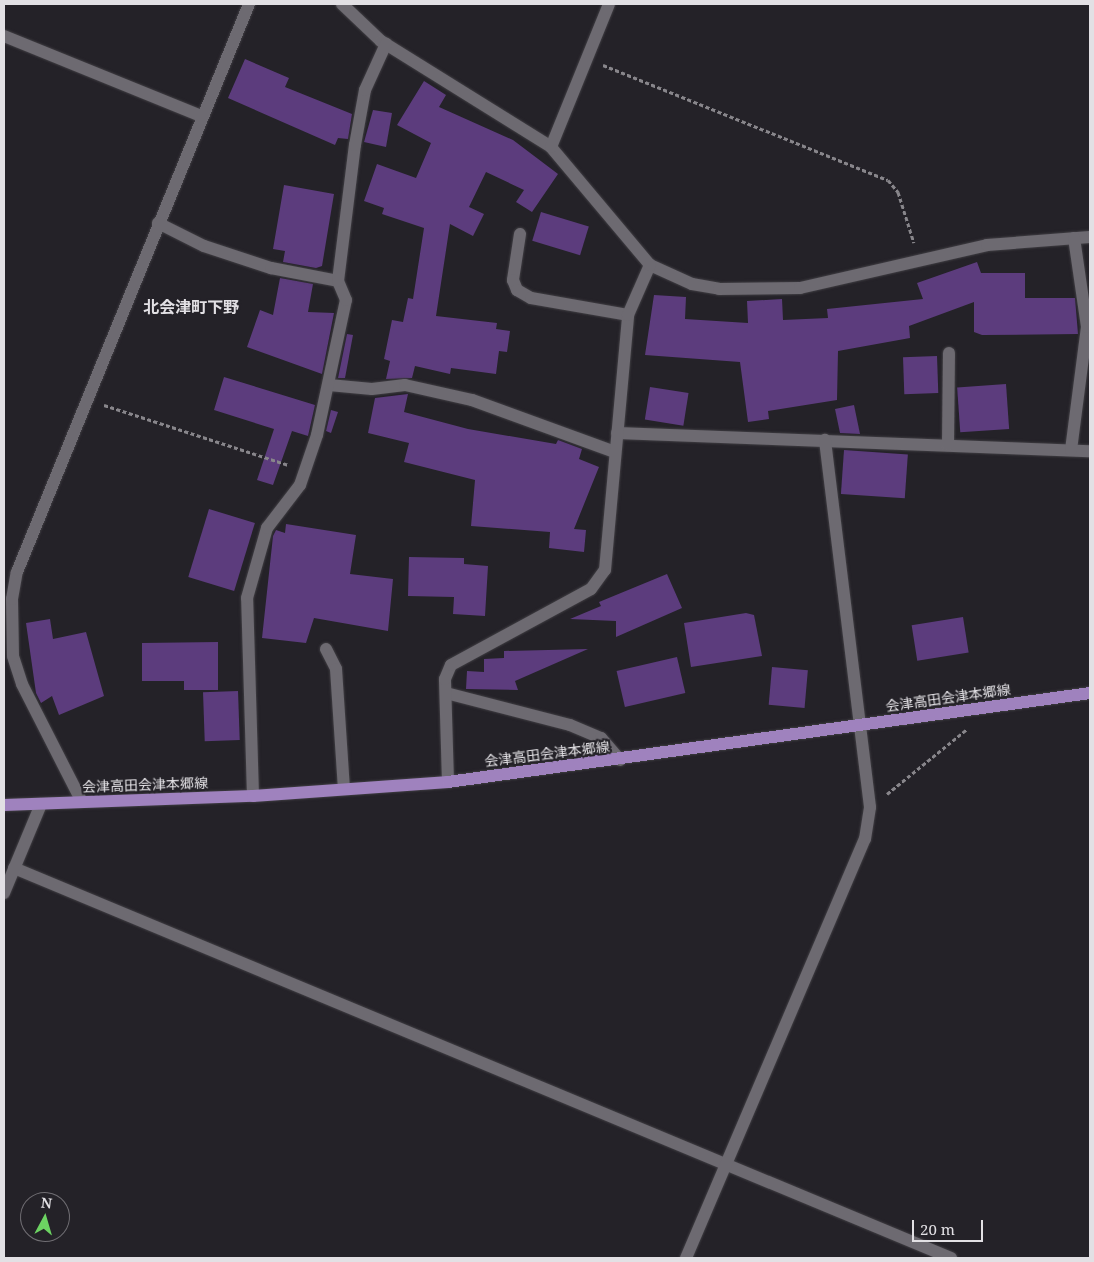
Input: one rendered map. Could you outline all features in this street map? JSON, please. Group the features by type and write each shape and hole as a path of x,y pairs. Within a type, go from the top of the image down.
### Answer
{"main road":[{"name":"会津高田会津本郷線","path":"4,805 253,796 448,782 620,760 1090,693"}],"street":[{"path":"82,802 22,684 14,656 12,599 17,572 201,116 250,4"},
{"path":"342,4 386,44 551,147 650,265 692,284 748,290 809,286 987,245 1090,237"},
{"path":"551,147 609,4"},
{"path":"4,36 201,116"},
{"path":"253,796 247,598 267,528 308,471 346,300 338,281 365,90 386,44"},
{"path":"158,223 204,246 261,264 338,281"},
{"path":"520,234 513,280 518,290 531,298 628,315"},
{"path":"1071,450 1087,327 1074,238"},
{"path":"448,782 446,693 451,665 600,582 628,315 650,265"},
{"path":"948,445 949,353"},
{"path":"328,385 372,389 405,385 472,400 615,452"},
{"path":"617,433 1090,451"},
{"path":"686,1258 865,839 870,807 863,724 825,440"},
{"path":"326,649 336,670 344,789"},
{"path":"446,693 570,725 601,738 620,760"},
{"path":"4,893 41,804"},
{"path":"14,868 951,1258"}],"path":[{"path":"587,58 888,180 898,192 919,260"},
{"path":"87,399 308,471"},
{"path":"870,807 995,706"}],"building":[{"path":"245,59 289,78 285,87 352,114 348,139 338,138 335,145 228,98"},
{"path":"424,81 446,95 439,107 513,140 558,174 532,212 516,202 524,190 486,172 469,207 484,214 473,236 450,224 436,316 497,323 496,329 510,331 507,352 499,351 496,374 451,368 450,374 415,366 412,378 386,379 390,361 384,359 392,320 403,322 408,298 413,299 424,228 382,214 384,208 364,201 377,164 416,178 431,143 397,125"},
{"path":"373,110 392,113 386,147 364,142"},
{"path":"284,185 334,194 322,266 316,268 283,262 285,251 273,249"},
{"path":"541,212 589,227 580,255 532,241"},
{"path":"977,262 981,273 1025,273 1025,298 1075,298 1078,334 982,335 974,332 974,302 909,326 910,338 838,351 837,400 768,411 769,419 748,422 740,362 645,355 654,295 686,297 685,319 748,323 747,301 782,299 783,320 828,318 827,309 923,299 917,283"},
{"path":"280,278 313,284 308,312 334,313 322,374 247,347 260,310 273,315"},
{"path":"347,334 353,335 345,378 338,378"},
{"path":"937,356 938,393 904,394 903,357"},
{"path":"224,377 315,405 308,436 292,431 273,485 257,480 274,429 214,410"},
{"path":"1006,384 1009,429 960,432 957,387"},
{"path":"650,387 689,393 683,426 645,420"},
{"path":"408,394 404,412 468,429 556,444 558,440 582,449 579,459 599,467 574,529 586,530 584,552 549,548 550,532 471,526 475,480 404,462 409,443 368,433 375,398"},
{"path":"854,405 860,434 840,433 835,409"},
{"path":"331,410 338,412 331,433 326,431"},
{"path":"844,450 908,454 905,498 841,494"},
{"path":"209,509 255,523 234,591 188,577"},
{"path":"286,524 356,535 350,574 393,579 388,631 314,618 306,643 262,638 273,536 276,530 285,533"},
{"path":"409,557 464,558 464,564 488,566 485,616 453,614 454,597 408,596"},
{"path":"667,574 682,608 616,637 616,621 570,619 601,606 599,602"},
{"path":"746,613 754,615 762,656 691,667 684,623"},
{"path":"963,617 969,653 917,661 912,625"},
{"path":"50,619 53,639 86,632 104,696 59,715 52,696 41,703 36,693 26,623"},
{"path":"218,642 218,690 184,690 184,681 142,681 142,643"},
{"path":"588,649 515,681 518,690 466,689 467,671 484,672 484,659 504,658 504,651"},
{"path":"677,657 685,693 625,707 617,671"},
{"path":"772,667 808,670 805,708 769,705"},
{"path":"238,691 240,740 205,741 203,692"}],"district":[{"name":"北会津町下野","path":"191,307"}]}
